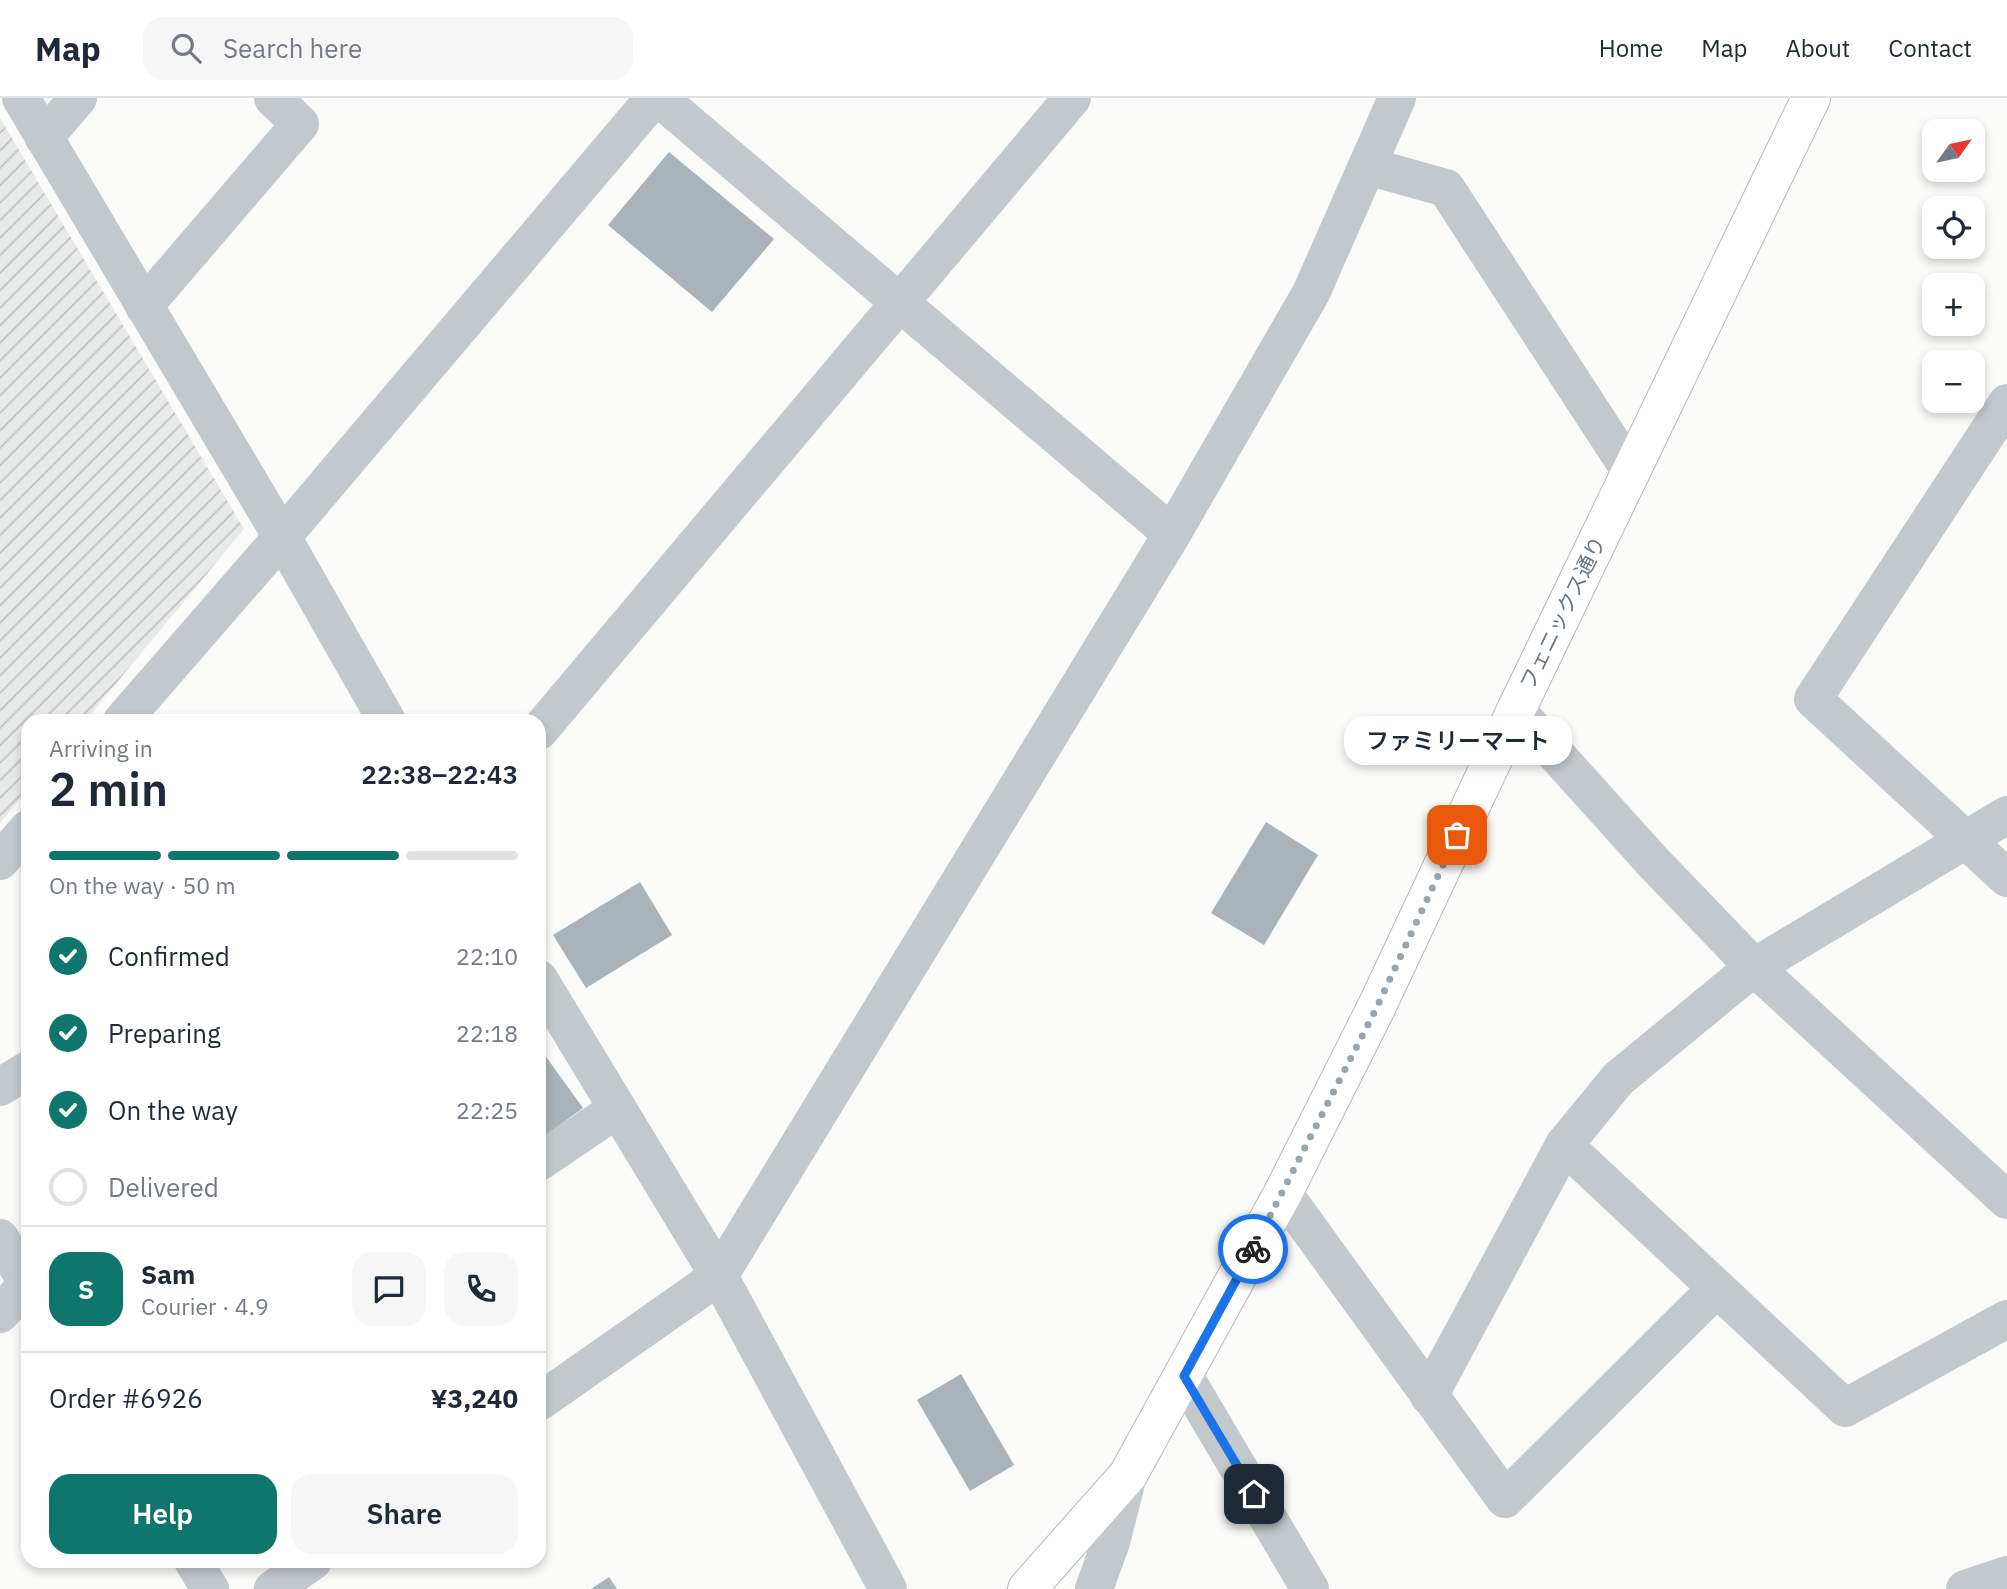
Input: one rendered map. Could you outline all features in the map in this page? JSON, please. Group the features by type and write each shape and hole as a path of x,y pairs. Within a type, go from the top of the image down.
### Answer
{"main road":[{"name":"フェニックス通り","path":"1027,1589 1128,1475 1283,1194 1376,1009 1516,710 1811,98"}],"street":[{"path":"21,98 282,537 383,714"},
{"path":"44,138 79,98"},
{"path":"144,306 300,124 273,98"},
{"path":"128,714 656,98 1172,534"},
{"path":"546,723 1072,98"},
{"path":"546,1397 719,1276 1172,534 1311,293 1397,98"},
{"path":"1367,166 1446,188 1631,472"},
{"path":"2001,430 1813,699 2007,878"},
{"path":"1516,710 1653,862 1754,967 2007,1200"},
{"path":"1429,1396 1564,1145 1618,1079 1754,967 2007,815"},
{"path":"0,862 21,837"},
{"path":"546,991 719,1276 888,1589"},
{"path":"0,1087 21,1074"},
{"path":"546,1157 617,1109"},
{"path":"1564,1145 1845,1408 2007,1319"},
{"path":"1283,1194 1505,1499 1717,1288"},
{"path":"0,1238 21,1272"},
{"path":"0,1314 21,1292"},
{"path":"1184,1376 1310,1589"},
{"path":"1094,1589 1111,1542 1128,1475"},
{"path":"197,1568 210,1589"},
{"path":"273,1589 303,1568"},
{"path":"1965,1589 2007,1575"}],"shaded area":[{"path":"0,118 244,529 91,714 21,714 21,798 0,823"}],"building":[{"path":"669,152 774,239 712,312 608,225"},
{"path":"1266,822 1318,855 1264,945 1211,913"},
{"path":"640,882 672,935 586,988 553,935"},
{"path":"546,1057 583,1108 546,1135"},
{"path":"961,1374 1014,1465 970,1491 917,1400"},
{"path":"609,1577 617,1589 591,1589"}],"way so far":[{"path":"1253,1249 1376,1009 1457,835"}],"place":[{"name":"ファミリーマート","path":"1457,835"}],"route":[{"path":"1253,1249 1184,1376 1254,1494"}]}
